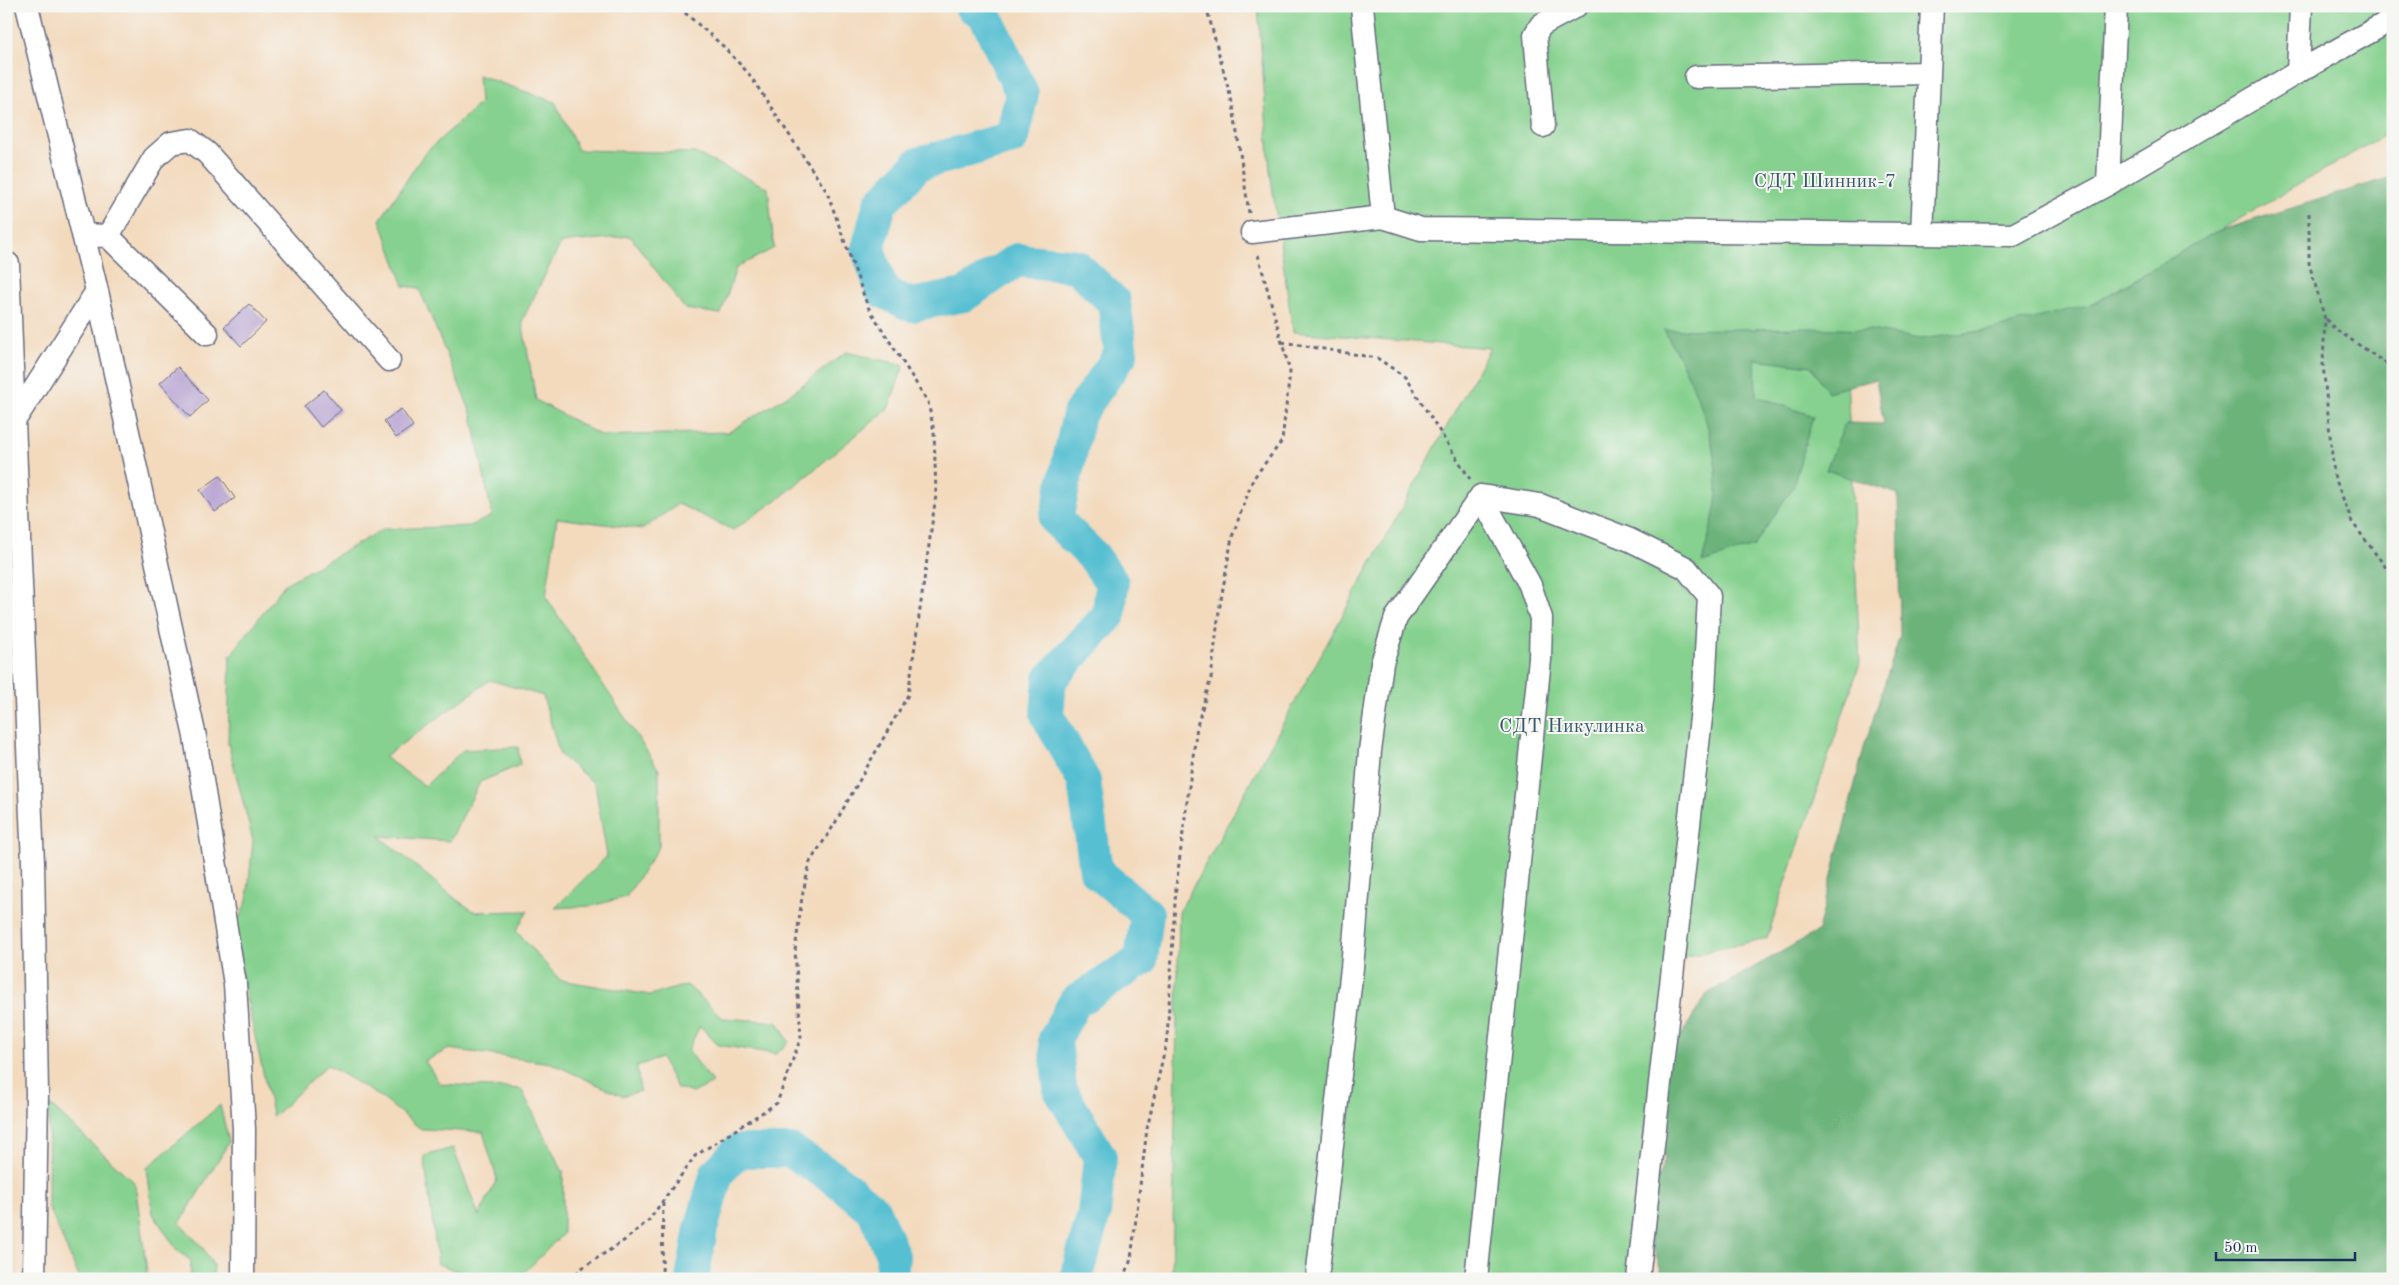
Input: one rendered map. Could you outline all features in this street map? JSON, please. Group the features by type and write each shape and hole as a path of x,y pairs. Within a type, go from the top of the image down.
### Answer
{"street":[{"path":"27,6 97,292 195,737 235,984 244,1129 243,1279"},
{"path":"1362,6 1382,217"},
{"path":"1543,126 1535,35 1541,25 1576,6"},
{"path":"1922,234 1932,6"},
{"path":"2108,184 2116,6"},
{"path":"2298,72 2301,6"},
{"path":"1252,232 1382,217 1421,229 2013,235 2108,184 2298,72 2393,19"},
{"path":"1696,76 1928,73"},
{"path":"108,236 154,158 171,143 190,140 207,153 389,360"},
{"path":"83,235 108,236 207,334"},
{"path":"8,264 33,863 38,1093 34,1279"},
{"path":"14,422 97,292"},
{"path":"1317,1279 1350,987 1370,751 1382,663 1396,618 1480,496"},
{"path":"1476,1279 1540,658 1540,618 1530,585 1480,496"},
{"path":"1480,496 1540,505 1630,540 1686,568 1709,596 1704,691 1638,1279"}],"path":[{"path":"570,1279 582,1268 631,1235 649,1220 695,1156 777,1103 801,1037 795,951 802,897 810,862 834,825 908,695 936,496 934,431 928,402 868,308 826,192 748,74 723,46 677,6"},
{"path":"1124,1279 1131,1259 1147,1129 1167,1039 1176,886 1197,726 1211,678 1219,611 1232,537 1254,479 1282,441 1290,372 1252,232 1233,106 1206,6"},
{"path":"2309,213 2309,263 2325,319 2323,364 2334,475 2352,522 2393,577"},
{"path":"2325,319 2334,328 2393,368"},
{"path":"1282,342 1377,358 1405,377 1480,496"},
{"path":"662,1279 663,1201"}],"green space":[{"path":"1258,6 2393,6 2393,130 2051,328 1846,353 1860,663 1767,938 1670,960 1651,1279 1172,1279 1179,912 1490,348 1293,332 1270,171"},
{"path":"478,75 555,102 578,150 695,153 768,188 774,248 736,268 721,314 685,309 630,236 561,243 522,321 536,400 602,436 729,432 792,393 846,352 904,365 888,409 781,497 733,530 678,504 643,529 557,518 546,597 659,770 659,847 626,897 591,906 555,908 607,856 595,784 560,755 543,696 490,680 384,757 425,786 463,750 518,747 520,765 480,782 450,841 379,836 457,900 475,912 528,911 516,931 560,980 650,995 687,985 723,1018 778,1022 789,1042 776,1054 718,1045 700,1026 688,1050 713,1083 693,1093 677,1088 661,1058 637,1066 640,1091 622,1096 551,1063 449,1049 425,1061 440,1084 521,1089 563,1172 563,1234 518,1279 479,1279 438,1264 424,1156 453,1148 479,1216 497,1179 483,1132 421,1129 382,1098 327,1065 273,1117 232,933 247,901 253,841 228,743 230,656 285,584 384,529 469,526 492,516 472,415 419,288 404,286 380,220 424,154 480,103"},
{"path":"2393,169 2393,1279 1664,1279 1644,1218 1665,1159 1655,1077 1707,994 1818,931 1865,744 1900,636 1898,494 1826,470 1845,423 1884,424 1876,379 1828,392 1811,366 1755,359 1756,396 1813,416 1793,487 1754,546 1702,563 1717,496 1716,467 1701,406 1684,367 1664,330 1806,328 1871,330 1920,339 1988,330 2096,303 2215,232 2388,178"},
{"path":"49,1104 135,1183 148,1279 80,1279 48,1206"},
{"path":"220,1105 229,1142 180,1223 203,1248 214,1267 212,1279 190,1279 191,1261 177,1250 153,1214 147,1168"}],"building":[{"path":"249,304 266,322 241,346 224,327"},
{"path":"178,367 208,400 190,417 160,383"},
{"path":"324,390 341,410 321,427 304,406"},
{"path":"401,409 413,426 396,438 384,421"},
{"path":"220,476 235,498 215,512 200,490"}],"waterway":[{"path":"971,6 984,13 1022,93 1012,138 918,164 880,204 868,249 882,291 911,305 964,295 1017,260 1076,266 1114,302 1121,354 1079,414 1056,520 1094,557 1112,583 1109,615 1050,679 1047,715 1084,781 1096,871 1147,914 1141,960 1075,1002 1055,1039 1060,1090 1100,1157 1094,1214 1076,1279"},
{"path":"692,1279 701,1229 717,1173 738,1151 791,1151 837,1180 874,1211 893,1256 891,1279"}],"park label":[{"name":"СДТ Шинник-7","path":"1825,180"},
{"name":"СДТ Никулинка","path":"1572,725"}]}
